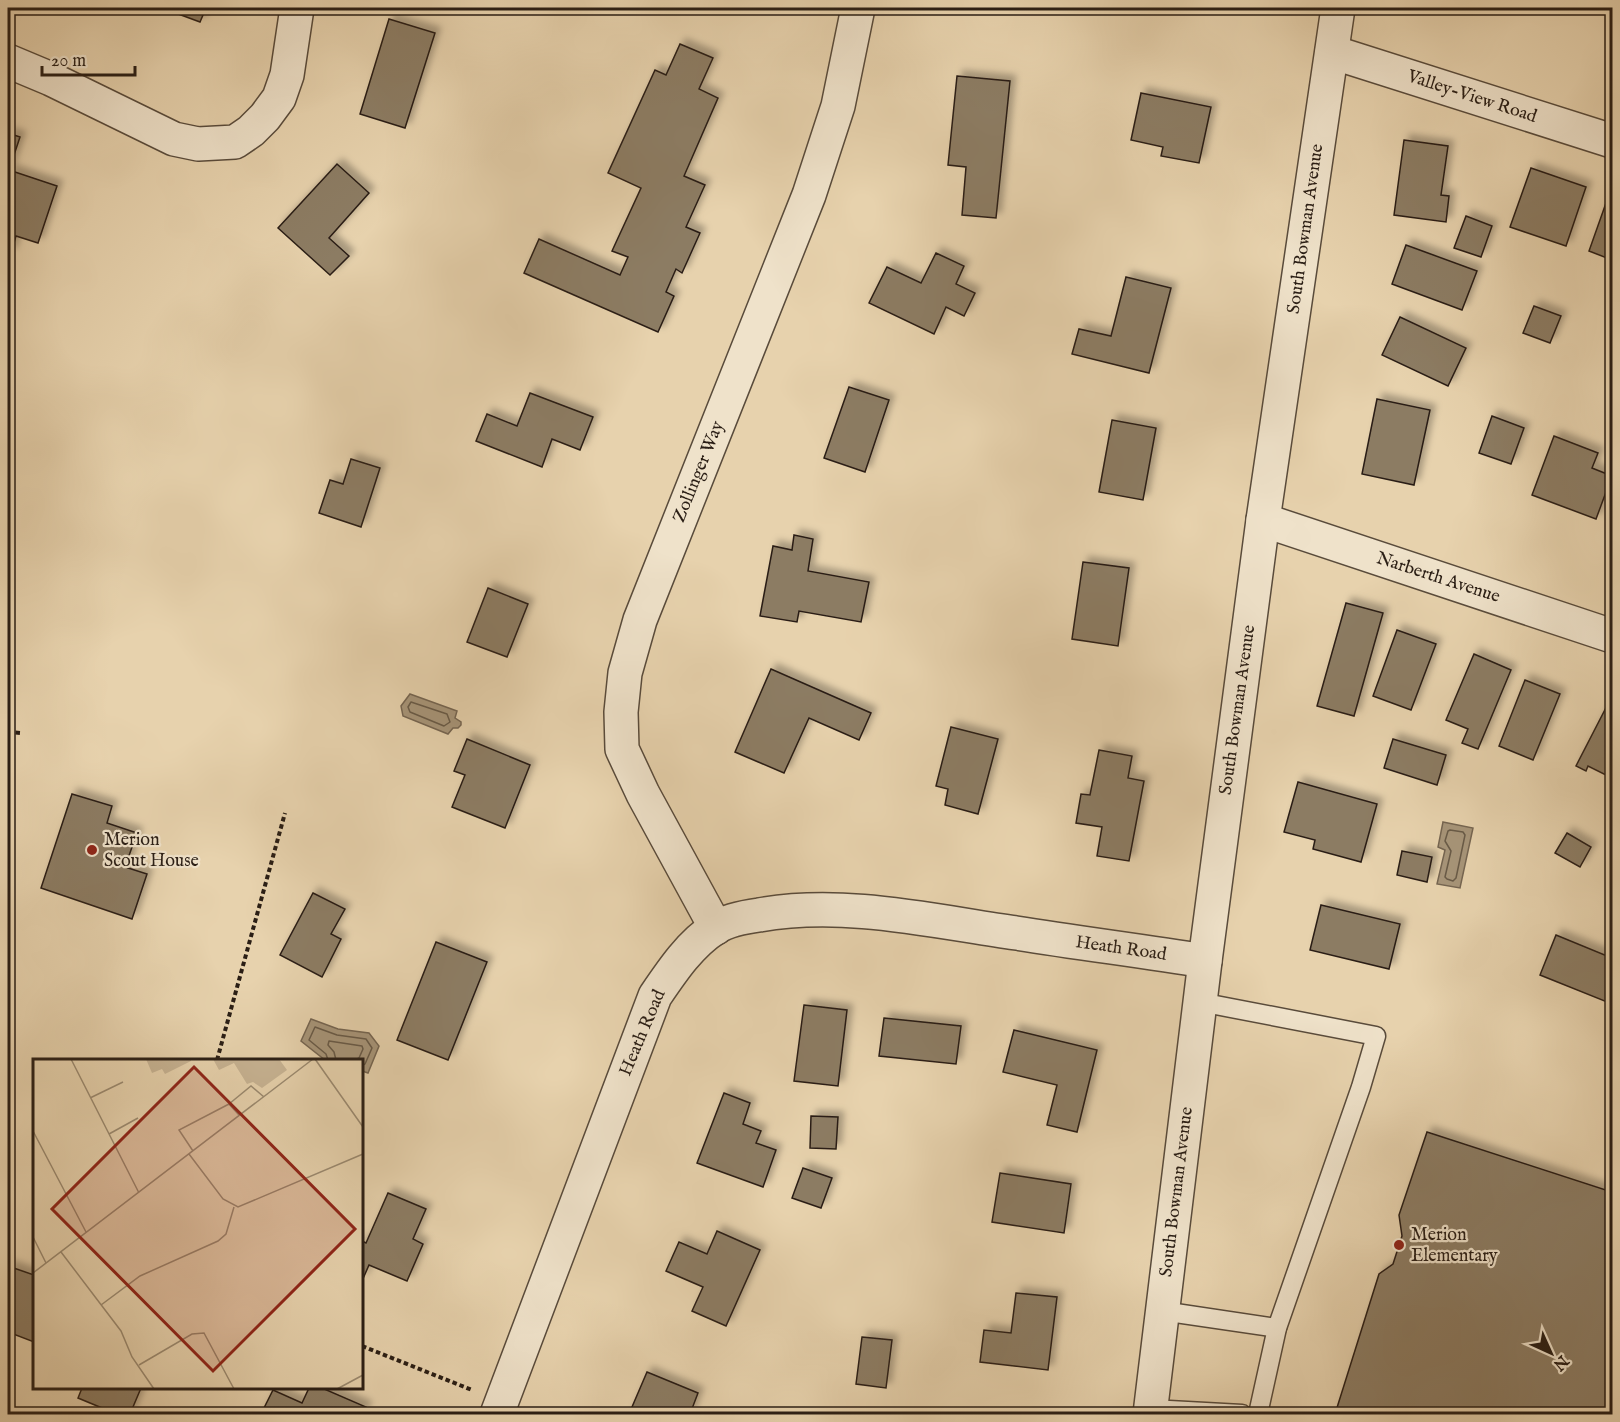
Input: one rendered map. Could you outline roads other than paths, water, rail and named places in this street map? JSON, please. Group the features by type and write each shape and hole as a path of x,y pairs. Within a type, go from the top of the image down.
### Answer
{"street":[{"path":"8,61 174,138 198,144 235,142 251,131 279,98 287,75 297,8"},
{"name":"Zollinger Way","path":"716,928 643,794 622,749 621,712 625,673 640,620 809,195 838,106 858,8"},
{"name":"South Bowman Avenue","path":"1150,1412 1205,961 1263,520 1338,8"},
{"name":"Valley-View Road","path":"1332,52 1612,141"},
{"name":"Narberth Avenue","path":"1263,520 1612,636"},
{"name":"Heath Road","path":"500,1409 655,996 671,972 694,946 716,928 740,918 771,913 814,910 874,912 1205,961"}],"lane":[{"path":"1200,1002 1376,1036 1361,1087 1277,1328 1258,1414"},
{"path":"1162,1311 1277,1328"},
{"path":"1150,1412 1242,1414"}],"water":[{"path":"410,694 457,711 455,718 461,722 461,725 453,728 448,734 403,716 401,706"},
{"path":"1443,822 1473,828 1460,888 1437,884 1445,850 1438,847"},
{"path":"311,1019 338,1029 369,1033 379,1046 368,1073 363,1071 363,1059 324,1059 301,1041"}],"place":[{"name":"Merion Scout House","path":"92,850"},
{"name":"Merion Elementary","path":"1399,1245"}]}
